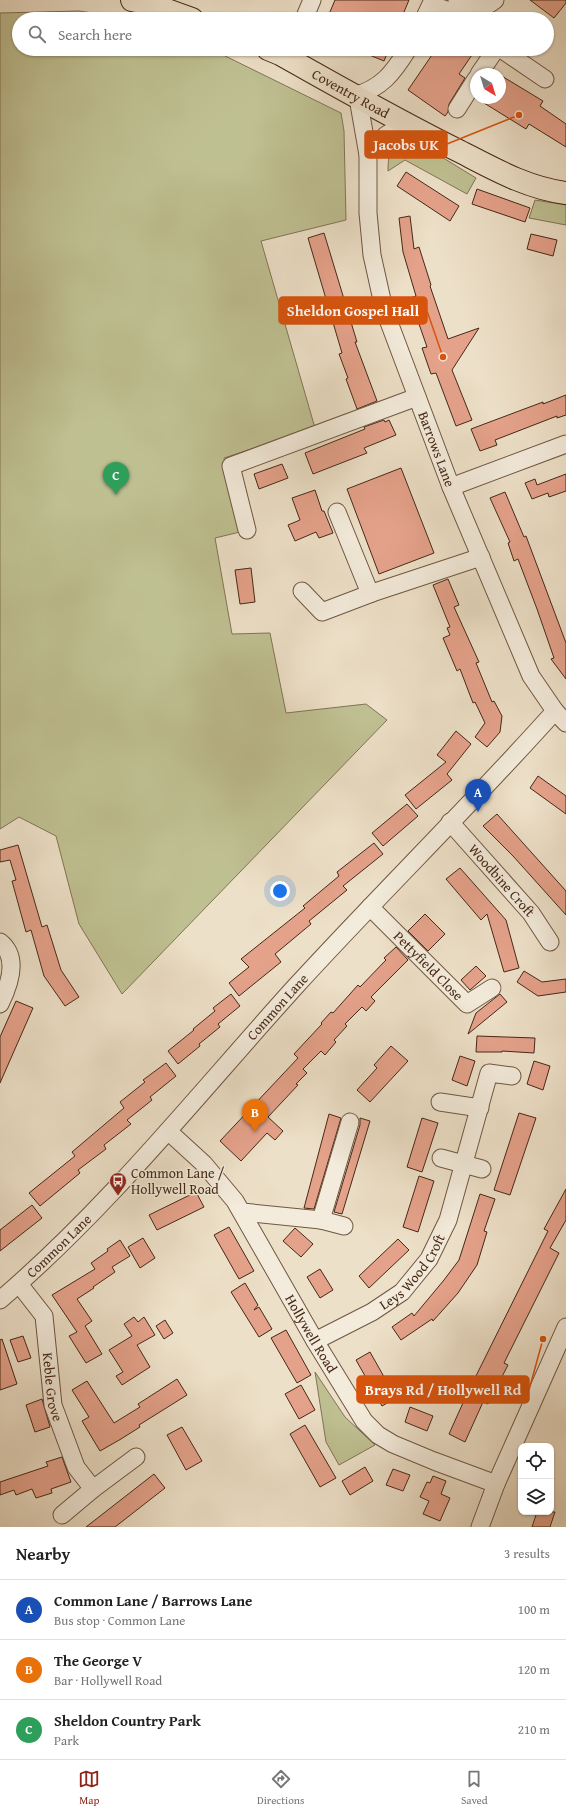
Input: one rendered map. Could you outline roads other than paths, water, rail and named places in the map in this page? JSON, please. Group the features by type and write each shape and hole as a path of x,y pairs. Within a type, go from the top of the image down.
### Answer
{"highway":[{"path":"142,1 173,12"},
{"name":"Coventry Road","path":"286,56 404,124 518,180 566,193"}],"street":[{"path":"307,12 312,0"},
{"path":"457,0 477,7 486,7 495,0"},
{"path":"430,8 452,12"},
{"path":"356,97 379,86 391,75 403,56"},
{"path":"483,68 491,56"},
{"path":"511,56 544,79"},
{"path":"457,108 470,88"},
{"name":"Barrows Lane","path":"356,97 368,155 368,212 372,255 384,309 451,487 531,676 560,717"},
{"path":"368,155 386,135 404,124"},
{"path":"247,530 231,466 417,397"},
{"path":"451,487 566,444"},
{"path":"337,512 369,591 372,593"},
{"path":"302,591 322,612 372,593 481,558"},
{"name":"Common Lane","path":"0,1300 70,1236 168,1131 295,988 450,822 512,759 560,717"},
{"name":"Woodbine Croft","path":"450,822 531,913 550,942"},
{"name":"Pettyfield Close","path":"370,907 467,1004 492,988"},
{"path":"0,942 10,956 12,974 2,995"},
{"name":"Leys Wood Croft","path":"315,1341 372,1312 402,1292 429,1259 448,1220 489,1073 512,1076"},
{"path":"440,1102 480,1108"},
{"path":"321,1220 350,1122"},
{"name":"Hollywell Road","path":"168,1131 204,1164 235,1201 315,1341 353,1405 364,1420 378,1434 393,1444 496,1484"},
{"path":"441,1158 482,1169"},
{"path":"242,1212 321,1220 344,1226"},
{"name":"Keble Grove","path":"19,1284 44,1316 53,1405 76,1467 93,1489"},
{"path":"480,1527 496,1484 566,1327"},
{"path":"62,1515 136,1456"}],"place":[{"name":"Jacobs UK","path":"519,115"},
{"name":"Sheldon Gospel Hall","path":"443,357"},
{"name":"Sheldon Country Park","path":"116,495"},
{"name":"Common Lane / Barrows Lane","path":"478,812"},
{"name":"The George V","path":"255,1132"},
{"name":"Common Lane / Hollywell Road","path":"118,1196"},
{"name":"Brays Rd / Hollywell Rd","path":"543,1339"}]}
